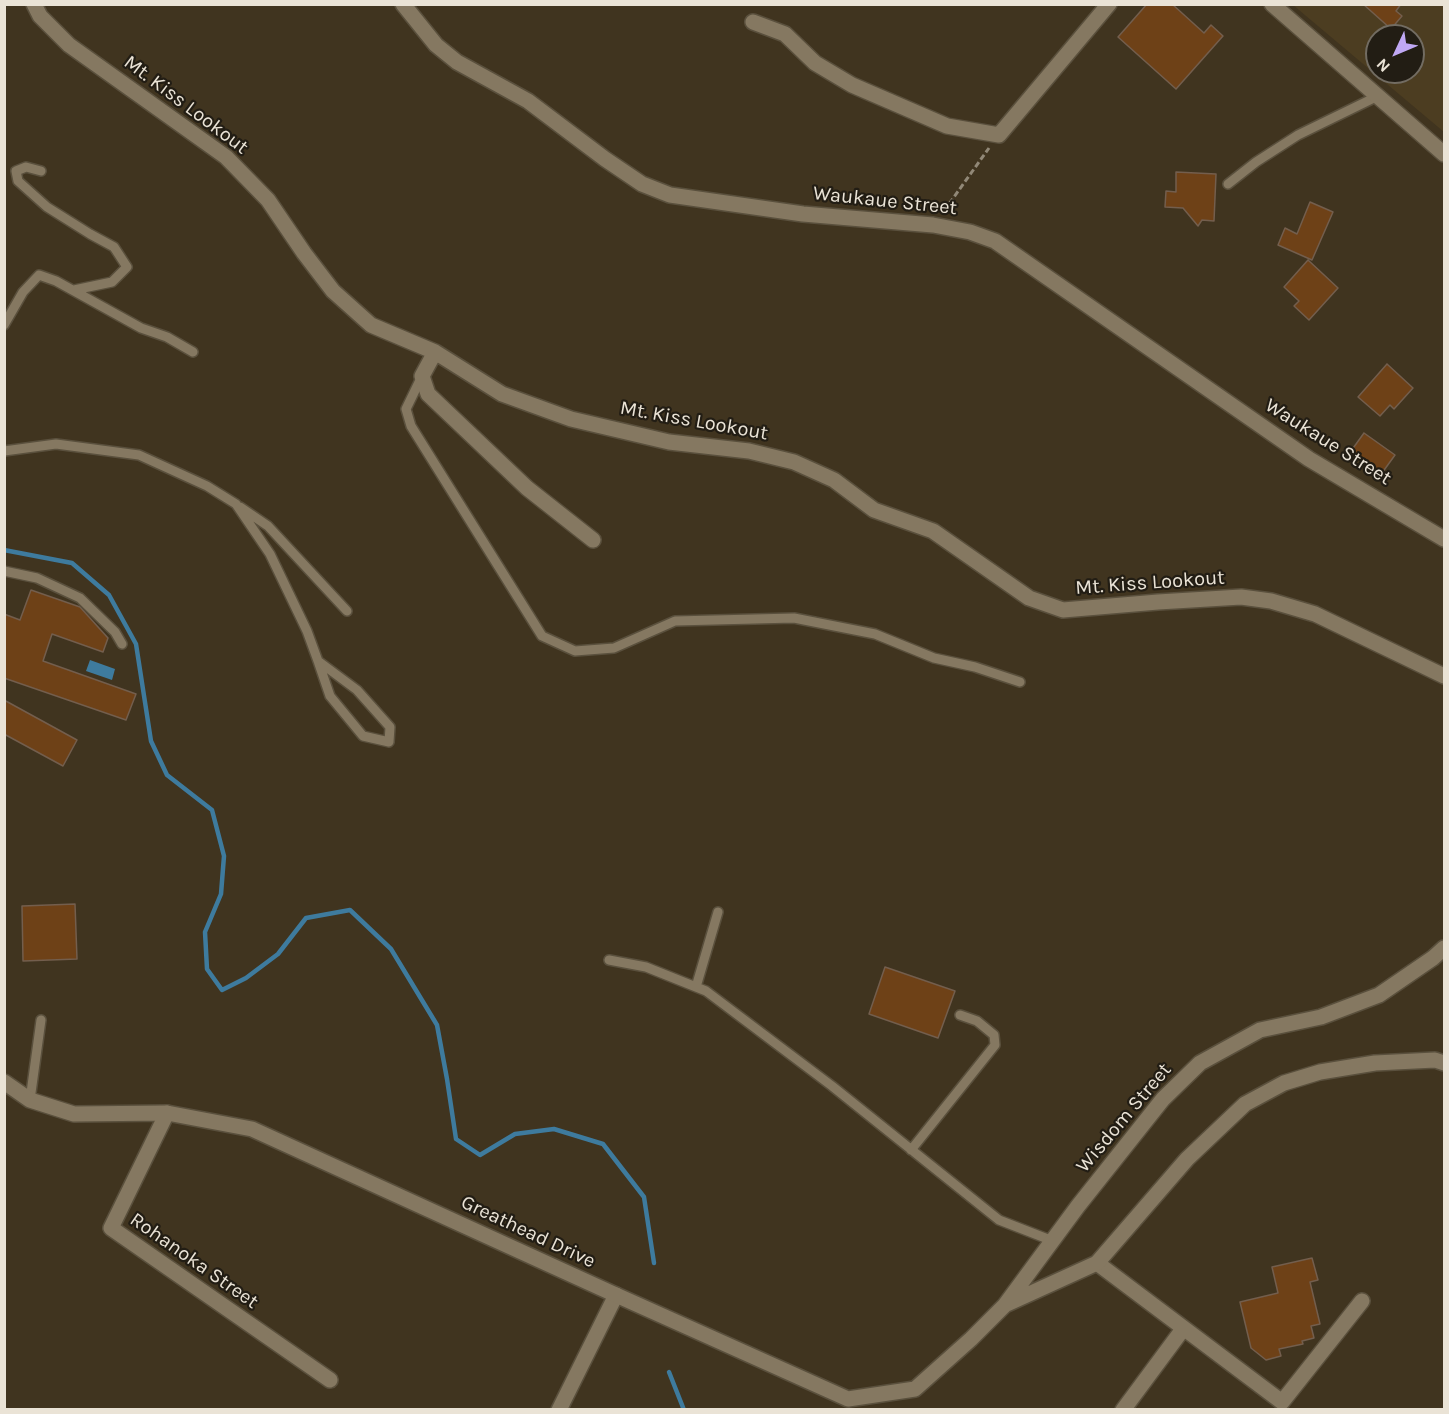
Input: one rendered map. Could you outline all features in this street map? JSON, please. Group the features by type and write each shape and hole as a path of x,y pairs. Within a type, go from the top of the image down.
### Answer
{"street":[{"name":"Mt. Kiss Lookout","path":"34,4 40,15 69,45 226,157 268,200 333,291 371,325 435,352 502,394 571,419 669,442 749,451 794,462 834,480 874,510 933,531 1029,598 1054,607 1063,609 1241,597 1271,601 1315,614 1444,676"},
{"name":"Waukaue Street","path":"403,4 436,45 457,62 528,101 642,184 670,195 803,213 933,225 970,232 995,241 1309,459 1444,539"},
{"path":"753,22 785,34 815,63 852,85 947,126 999,135 1109,4"},
{"path":"1272,4 1444,154"},
{"path":"435,352 423,376 428,394 527,489 593,540"},
{"name":"Wisdom Street","path":"1005,1305 1163,1099 1200,1063 1260,1030 1321,1017 1379,995 1444,948"},
{"path":"1005,1305 1096,1263 1187,1159 1245,1104 1254,1099 1284,1083 1320,1072 1375,1063 1435,1060 1444,1063"},
{"name":"Greathead Drive","path":"4,1082 30,1100 74,1114 167,1113 252,1129 848,1399 915,1389 1005,1305"},
{"name":"Rohanoka Street","path":"167,1113 111,1228 330,1380"},
{"path":"1096,1263 1282,1402 1362,1301"},
{"path":"559,1410 616,1295"},
{"path":"1122,1410 1183,1329"}],"lane":[{"path":"1228,184 1256,162 1298,135 1378,96"},
{"path":"41,171 26,167 16,171 18,181 47,207 114,247 127,267 112,282 74,290"},
{"path":"4,325 23,292 39,275 56,280 141,328 167,337 193,352"},
{"path":"423,376 406,409 411,426 542,636 575,651 614,648 675,621 794,618 875,634 934,658 1020,682"},
{"path":"4,451 56,444 139,455 207,486 268,525 347,612"},
{"path":"236,504 270,554 307,631 330,696 363,736 389,742 390,727 357,690 318,661"},
{"path":"4,571 37,578 80,598 115,632 122,644"},
{"path":"696,987 718,912"},
{"path":"609,960 646,967 706,991 832,1086 999,1220 1053,1240"},
{"path":"911,1150 995,1045 994,1035 977,1021 960,1015"},
{"path":"30,1100 41,1020"}],"path":[{"path":"933,225 999,135"}],"shaded area":[{"path":"1293,5 1444,5 1444,132 1387,84 1425,84 1425,24 1365,24 1365,66"}],"water":[{"path":"90,660 115,669 112,680 86,671"}],"building":[{"path":"1147,4 1172,4 1204,33 1211,25 1223,36 1176,89 1118,37"},
{"path":"1363,4 1401,4 1396,11 1402,16 1395,24 1385,24"},
{"path":"1176,172 1216,174 1214,221 1202,220 1198,226 1183,208 1165,207 1166,191 1176,192"},
{"path":"1310,202 1333,212 1312,260 1278,245 1285,228 1297,234"},
{"path":"1308,260 1338,288 1309,320 1294,306 1299,301 1284,287"},
{"path":"1387,364 1413,388 1394,409 1390,405 1380,416 1358,397"},
{"path":"1364,433 1395,455 1382,473 1351,451"},
{"path":"31,590 80,607 108,638 103,652 52,634 43,661 136,694 126,720 4,678 4,614 20,620"},
{"path":"4,700 77,740 63,766 4,734"},
{"path":"75,904 77,959 23,961 22,906"},
{"path":"885,967 955,991 938,1038 869,1014"},
{"path":"1312,1258 1318,1280 1310,1282 1320,1324 1311,1326 1314,1338 1302,1341 1303,1344 1279,1349 1281,1356 1266,1360 1251,1348 1240,1302 1278,1293 1272,1267"}],"waterway":[{"path":"4,550 72,563 109,595 136,644 151,741 167,775 212,810 224,856 221,894 205,932 207,969 222,990 246,978 278,954 306,918 350,910 391,949 437,1025 456,1139 480,1155 515,1134 554,1129 603,1144 644,1197 654,1263"},
{"path":"669,1372 684,1410"}]}
